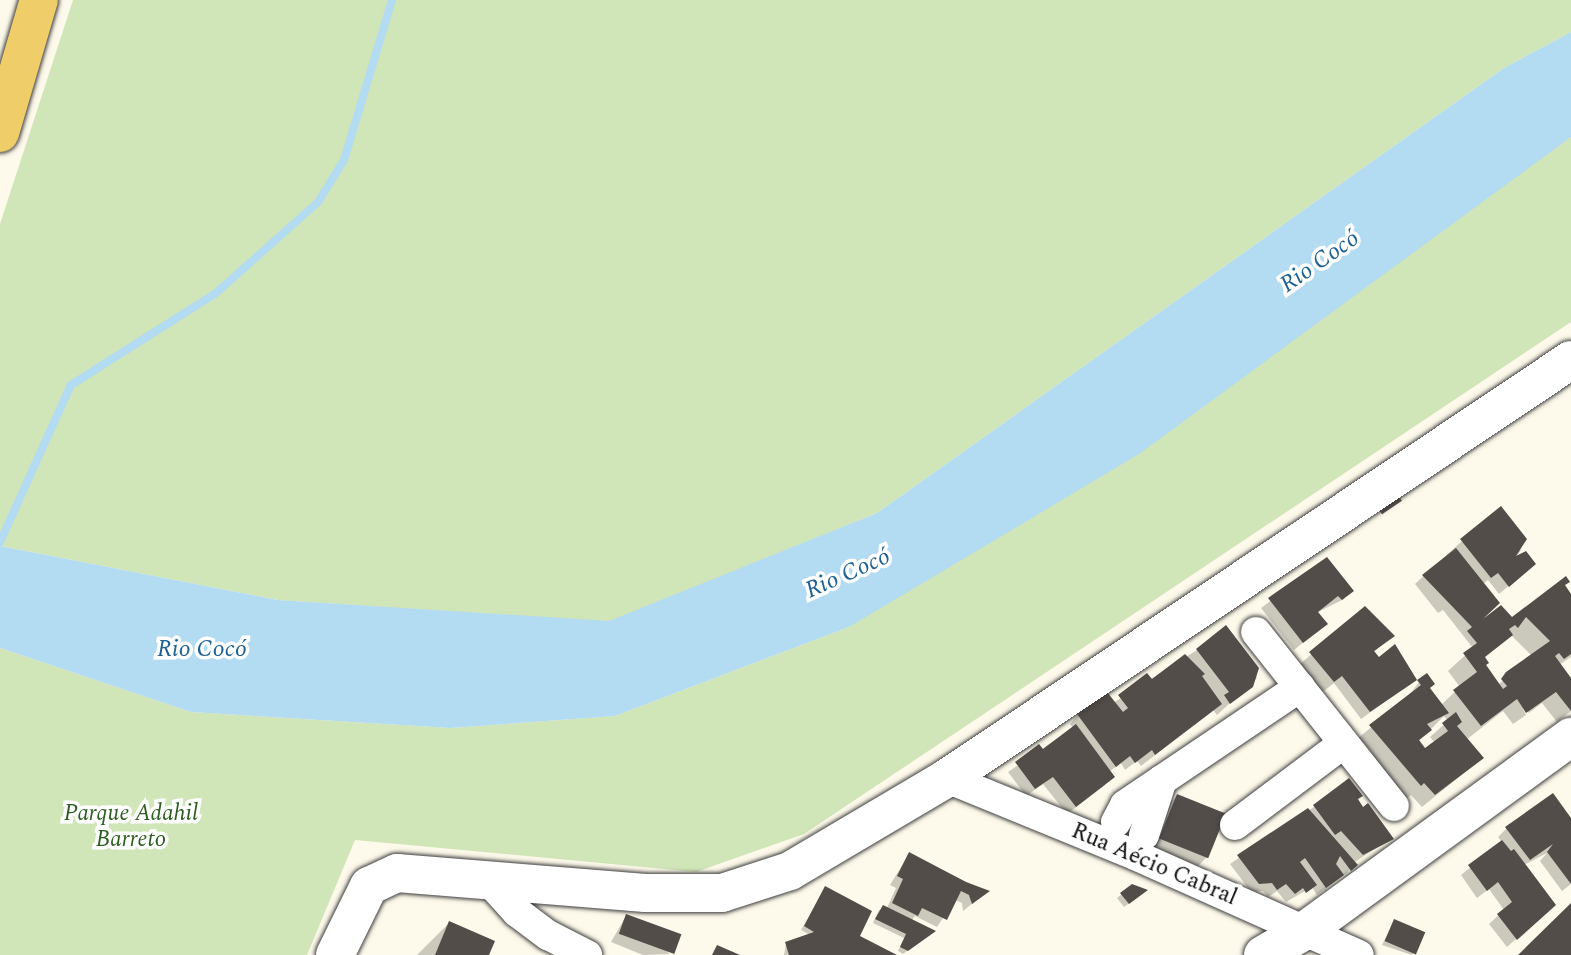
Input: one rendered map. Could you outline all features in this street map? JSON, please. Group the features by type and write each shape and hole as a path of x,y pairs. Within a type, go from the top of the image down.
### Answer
{"main road":[{"path":"0,133 39,0"}],"street":[{"path":"335,955 369,886 397,873 645,892 722,893 790,871 947,778 1571,360"},
{"path":"1256,632 1394,806"},
{"path":"1112,831 1125,805 1300,687"},
{"path":"1263,955 1306,930 1571,737"},
{"path":"1235,825 1344,743"},
{"name":"Rua Aécio Cabral","path":"947,778 1112,831 1140,843 1359,955"},
{"path":"1140,843 1162,780"},
{"path":"487,879 517,912 548,935 587,955"}],"green space":[{"path":"73,0 1571,0 1571,32 1504,68 877,513 609,622 278,600 0,546 0,224"},
{"name":"Parque Adahil Barreto","path":"1571,137 1571,322 804,834 696,872 355,840 307,955 0,955 0,648 191,712 450,728 615,716 849,627"}],"water":[{"name":"Rio Cocó","path":"1571,32 1571,137 1139,454 849,627 615,716 450,728 191,712 0,648 0,546 278,600 609,621 877,513 1504,68"}],"building":[{"path":"1398,495 1402,501 1382,514 1378,508"},
{"path":"1501,506 1527,539 1516,556 1526,551 1536,564 1509,587 1498,573 1491,578 1460,539"},
{"path":"1456,548 1500,603 1483,619 1501,605 1512,617 1566,576 1570,582 1565,585 1571,594 1571,654 1564,659 1559,653 1555,656 1571,678 1571,711 1556,692 1526,713 1517,699 1481,726 1453,690 1477,672 1463,653 1477,643 1467,631 1472,627 1422,575","holes":["1526,617 1550,641 1506,672 1501,679 1507,686 1503,689 1486,665 1489,663 1485,657 1513,635 1509,629 1515,625 1518,628"]},
{"path":"1327,557 1354,591 1342,600 1338,596 1318,612 1328,624 1303,643 1268,598"},
{"path":"1365,606 1395,636 1374,651 1379,657 1395,644 1417,680 1370,712 1342,676 1334,682 1309,652"},
{"path":"1226,625 1259,668 1253,687 1230,704 1224,695 1229,692 1196,649"},
{"path":"1185,654 1205,674 1202,676 1222,704 1155,755 1152,750 1135,763 1130,756 1116,767 1077,714 1107,692 1123,712 1128,708 1118,695 1147,673 1152,679"},
{"path":"1427,673 1435,684 1430,688 1449,713 1427,724 1432,730 1419,740 1425,748 1448,731 1442,723 1456,712 1462,722 1457,726 1484,758 1435,795 1424,783 1421,786 1369,725 1421,685 1417,680"},
{"path":"1076,724 1115,777 1076,807 1053,777 1035,789 1015,762 1039,744 1043,749"},
{"path":"1349,778 1363,796 1358,799 1363,807 1368,803 1394,839 1363,855 1341,831 1335,835 1313,805"},
{"path":"1553,793 1571,818 1571,884 1547,852 1553,844 1530,860 1505,827"},
{"path":"1177,794 1226,814 1208,858 1159,839"},
{"path":"1308,808 1358,865 1351,871 1340,856 1336,864 1344,875 1326,888 1305,858 1300,862 1317,885 1306,893 1303,888 1295,894 1286,884 1277,890 1272,883 1259,884 1237,855"},
{"path":"1502,840 1511,851 1514,849 1556,905 1517,940 1497,914 1512,902 1498,882 1487,891 1468,865"},
{"path":"909,852 966,882 990,891 972,904 969,895 961,891 947,920 922,908 918,916 892,903 903,879 897,876"},
{"path":"1132,884 1148,890 1129,904 1120,893"},
{"path":"825,886 872,911 860,936 897,955 789,955 785,942 814,932 804,926"},
{"path":"1571,903 1571,955 1518,955"},
{"path":"883,905 936,931 908,951 900,947 906,934 875,919"},
{"path":"626,914 681,934 674,954 619,934"},
{"path":"1394,919 1425,932 1416,954 1385,941"},
{"path":"449,921 495,941 489,955 435,955"},
{"path":"717,945 740,955 712,955"}],"waterway":[{"path":"0,542 71,385 216,293 318,202 344,160 392,0"}]}
